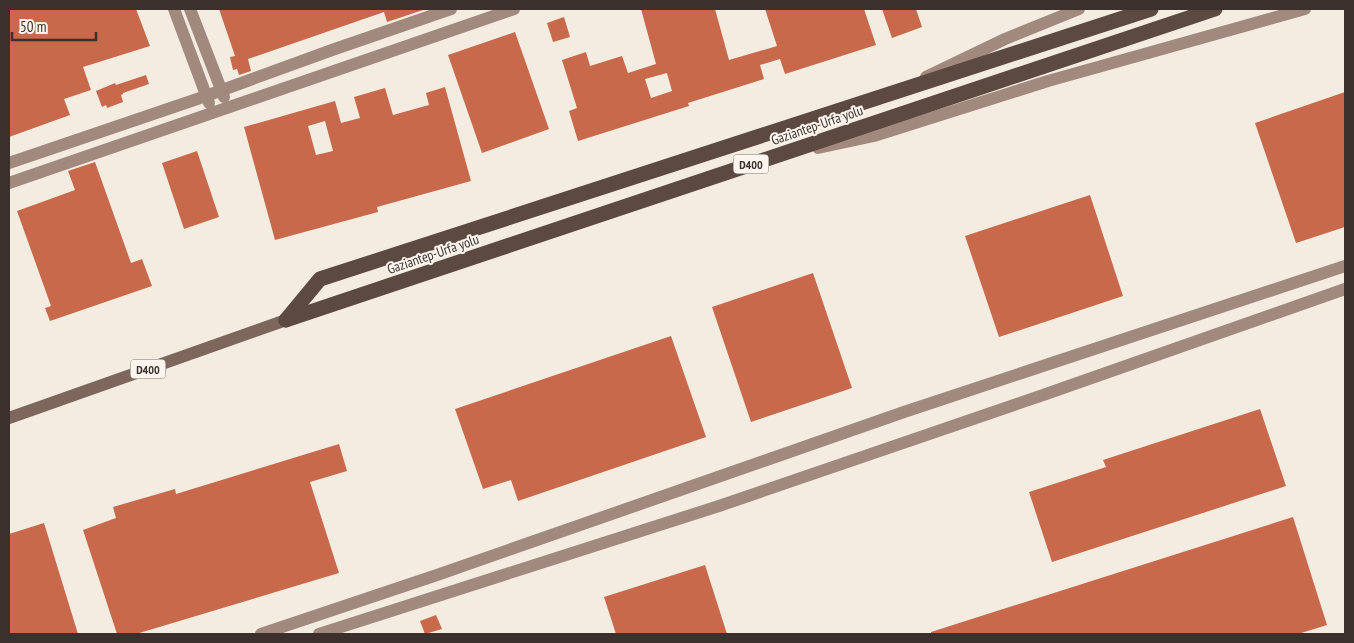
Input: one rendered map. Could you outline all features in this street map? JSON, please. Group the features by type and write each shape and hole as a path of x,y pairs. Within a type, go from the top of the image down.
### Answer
{"highway":[{"name":"Gaziantep-Urfa yolu","path":"286,320 320,279 1151,9"},
{"name":"Gaziantep-Urfa yolu","path":"286,320 1215,9"}],"main road":[{"name":"Gaziantep-Urfa yolu","path":"9,418 286,320"}],"street":[{"path":"174,9 213,112"},
{"path":"190,9 220,90 228,106"},
{"path":"9,163 206,96 451,9"},
{"path":"9,183 514,9"},
{"path":"889,94 1006,39 1079,9"},
{"path":"759,161 874,136 1048,81 1305,9"},
{"path":"261,634 437,575 904,412 1345,266"},
{"path":"319,634 719,506 1345,289"}],"building":[{"path":"9,9 136,9 150,46 83,67 91,90 64,99 70,115 9,137"},
{"path":"219,9 426,9 387,22 384,12 248,59 251,71 239,75 237,69 233,70 230,57 235,56"},
{"path":"641,9 715,9 729,60 777,46 765,9 864,9 876,45 785,74 780,59 760,65 764,79 688,103 689,106 578,141 569,111 577,108 562,60 586,52 590,66 622,56 628,73 656,64","holes":["667,73 672,91 651,98 645,79"]},
{"path":"882,9 916,9 922,27 892,38"},
{"path":"564,17 570,37 553,42 547,23"},
{"path":"515,32 549,129 482,153 448,55"},
{"path":"146,75 149,84 123,93 121,95 123,102 107,108 106,105 102,107 96,91 115,83 116,85"},
{"path":"445,87 471,181 377,207 378,212 275,240 244,127 335,101 341,123 360,118 354,97 385,88 393,115 429,105 426,93","holes":["325,121 333,151 316,155 308,126"]},
{"path":"1345,92 1345,227 1296,243 1255,123"},
{"path":"197,151 219,217 184,229 162,163"},
{"path":"95,162 131,263 142,259 152,286 50,321 45,308 51,306 17,211 75,190 68,171"},
{"path":"1090,195 1123,296 999,337 965,236"},
{"path":"813,273 852,388 751,422 712,307"},
{"path":"671,336 706,437 518,501 511,480 483,489 455,409"},
{"path":"1260,409 1286,486 1052,562 1029,492 1106,467 1103,460"},
{"path":"339,444 347,471 310,482 339,573 136,634 117,634 83,530 116,518 113,507 175,489 176,494"},
{"path":"1293,517 1327,625 1298,634 931,634 931,632"},
{"path":"44,523 78,634 9,634 9,534"},
{"path":"705,565 727,634 616,634 604,597"},
{"path":"436,615 442,629 425,634 420,621"}]}
